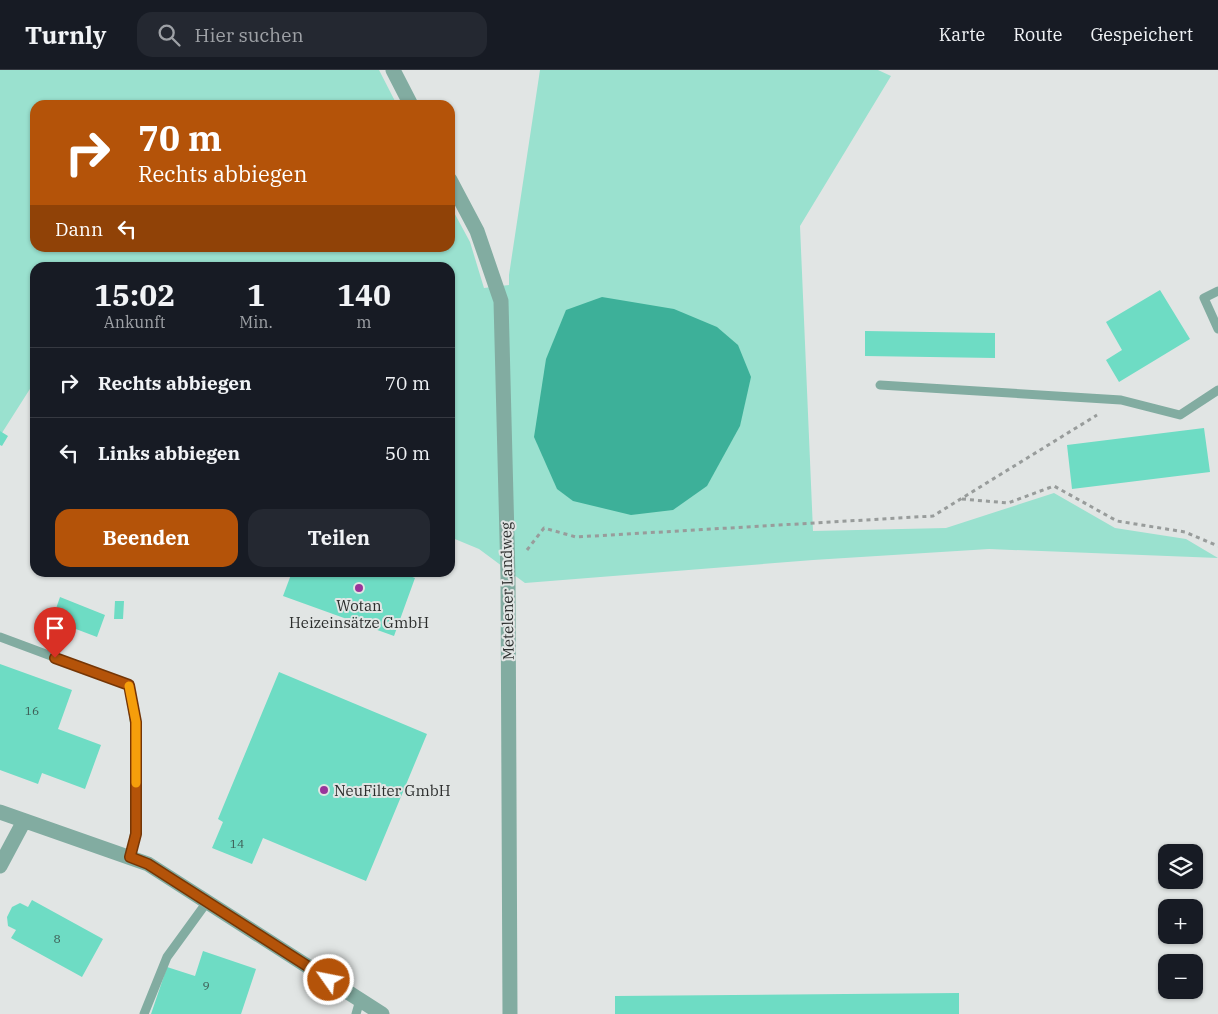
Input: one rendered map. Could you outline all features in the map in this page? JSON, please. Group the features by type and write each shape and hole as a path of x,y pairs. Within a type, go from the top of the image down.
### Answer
{"street":[{"path":"393,70 408,100"},
{"name":"Metelener Landweg","path":"455,189 477,230 501,301 508,577 510,1014"},
{"path":"0,812 148,864 207,902 358,1007 382,1014"},
{"path":"0,866 24,821"}],"lane":[{"path":"1218,291 1204,298 1218,330"},
{"path":"880,386 1121,400 1180,415 1218,390"},
{"path":"0,638 129,685 136,722 136,834 130,857"},
{"path":"144,1014 167,957 207,902"}],"path":[{"path":"508,577 544,528 576,537 933,516 1121,400"},
{"path":"962,499 1008,503 1054,486 1117,521 1184,532 1218,546"}],"shaded area":[{"path":"0,70 379,70 394,100 30,100 30,252 455,252 455,214 470,242 484,288 509,285 540,70 878,70 891,76 800,226 813,531 946,528 1054,493 1115,528 1186,539 1218,558 989,549 813,560 525,583 479,549 455,539 455,262 30,262 30,389 0,436"},
{"path":"602,297 674,309 717,327 738,345 751,377 740,426 707,486 673,510 631,515 573,501 557,489 534,437 546,359 566,310"}],"building":[{"path":"1160,290 1190,339 1119,382 1106,360 1122,350 1106,322"},
{"path":"865,331 995,333 995,358 865,356"},
{"path":"1204,428 1210,472 1072,489 1067,445"},
{"path":"0,431 8,436 2,446 0,445"},
{"path":"290,577 415,578 394,636 283,596"},
{"path":"60,597 105,615 97,637 52,620"},
{"path":"115,601 124,601 123,619 114,619"},
{"path":"0,664 72,690 58,729 101,745 85,789 42,773 38,784 0,770"},
{"path":"279,672 427,734 366,881 263,838 252,864 212,848 223,822 218,819"},
{"path":"32,900 103,939 82,977 11,938 16,930 8,926 7,917 12,907 20,903 28,907"},
{"path":"203,951 256,969 241,1014 151,1014 167,967 195,976"},
{"path":"959,993 959,1014 615,1014 615,996"}],"slow traffic":[{"path":"129,686 136,722 136,783"}],"place":[{"name":"Wotan Heizeinsätze GmbH","path":"359,588"},
{"name":"NeuFilter GmbH","path":"324,790"}],"route":[{"path":"55,658 129,685 136,722 136,834 130,857 148,864 329,980"}]}
